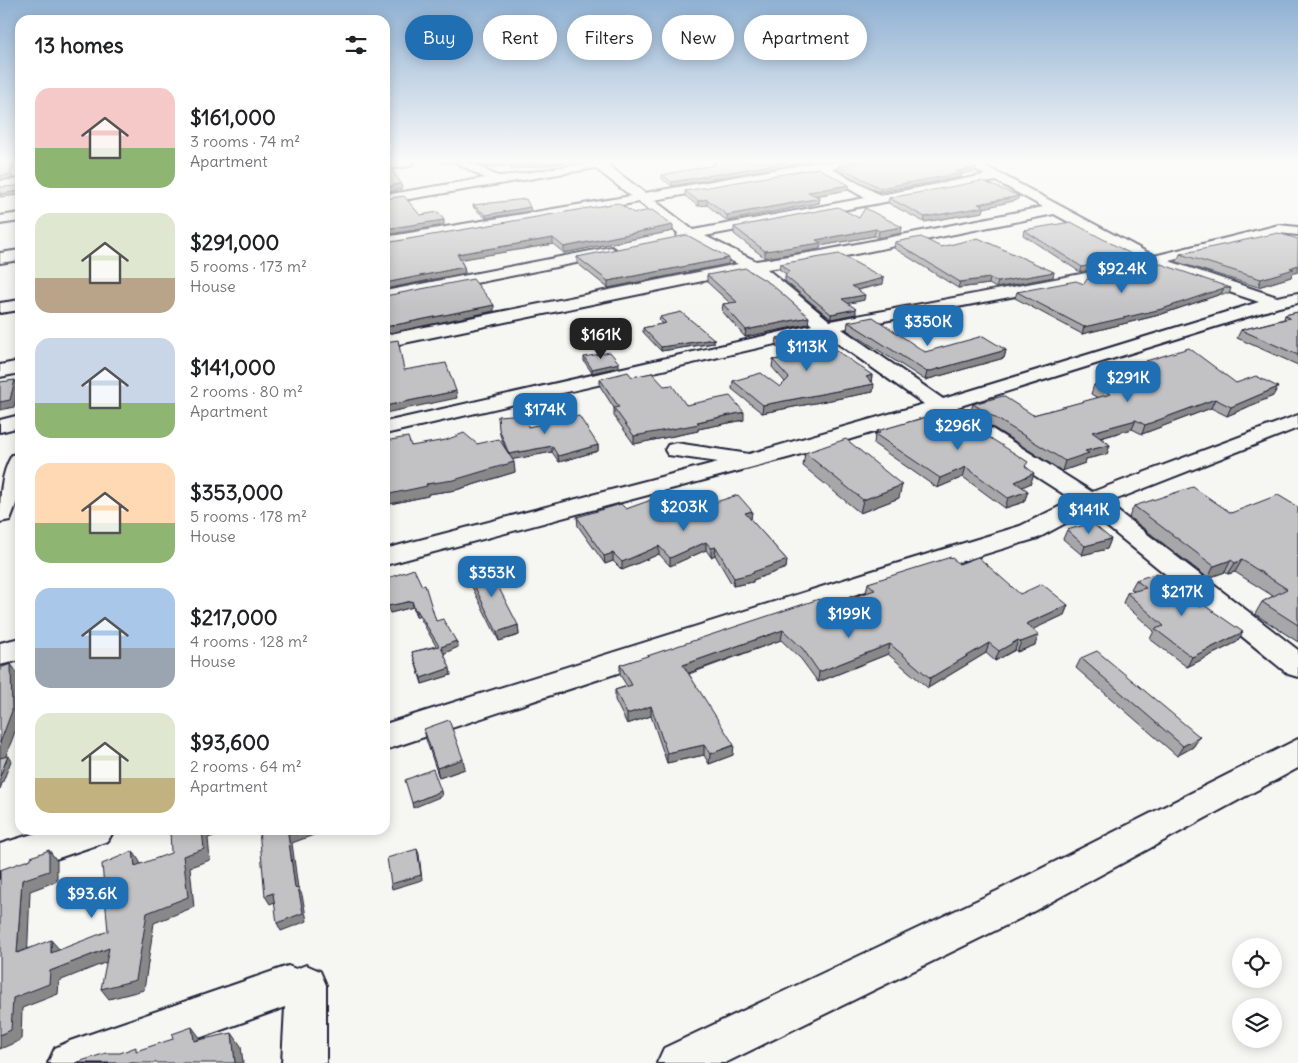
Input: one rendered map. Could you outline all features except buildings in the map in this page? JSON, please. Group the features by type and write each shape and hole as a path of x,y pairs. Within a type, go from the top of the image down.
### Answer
{"street":[{"path":"390,241 563,212"},
{"path":"656,212 681,237 754,266 826,327 940,406 1090,501 1298,666"},
{"path":"681,237 812,212"},
{"path":"390,340 754,266 821,256 1043,212"},
{"path":"1061,212 1152,261 1276,302"},
{"path":"0,220 15,218"},
{"path":"390,427 826,327 1110,273 1269,230 1298,231"},
{"path":"390,295 626,249"},
{"path":"0,258 15,256"},
{"path":"390,556 755,459 940,406 1276,302 1298,298"},
{"path":"0,308 15,306"},
{"path":"0,371 15,368"},
{"path":"390,735 878,578 1029,532 1090,501 1298,421"},
{"path":"0,426 15,422"},
{"path":"676,450 755,459"},
{"path":"7,513 15,480"},
{"path":"0,654 15,650"},
{"path":"679,1063 1010,904 1298,752"},
{"path":"0,861 81,835"},
{"path":"70,1063 297,985 304,1063"}]}
